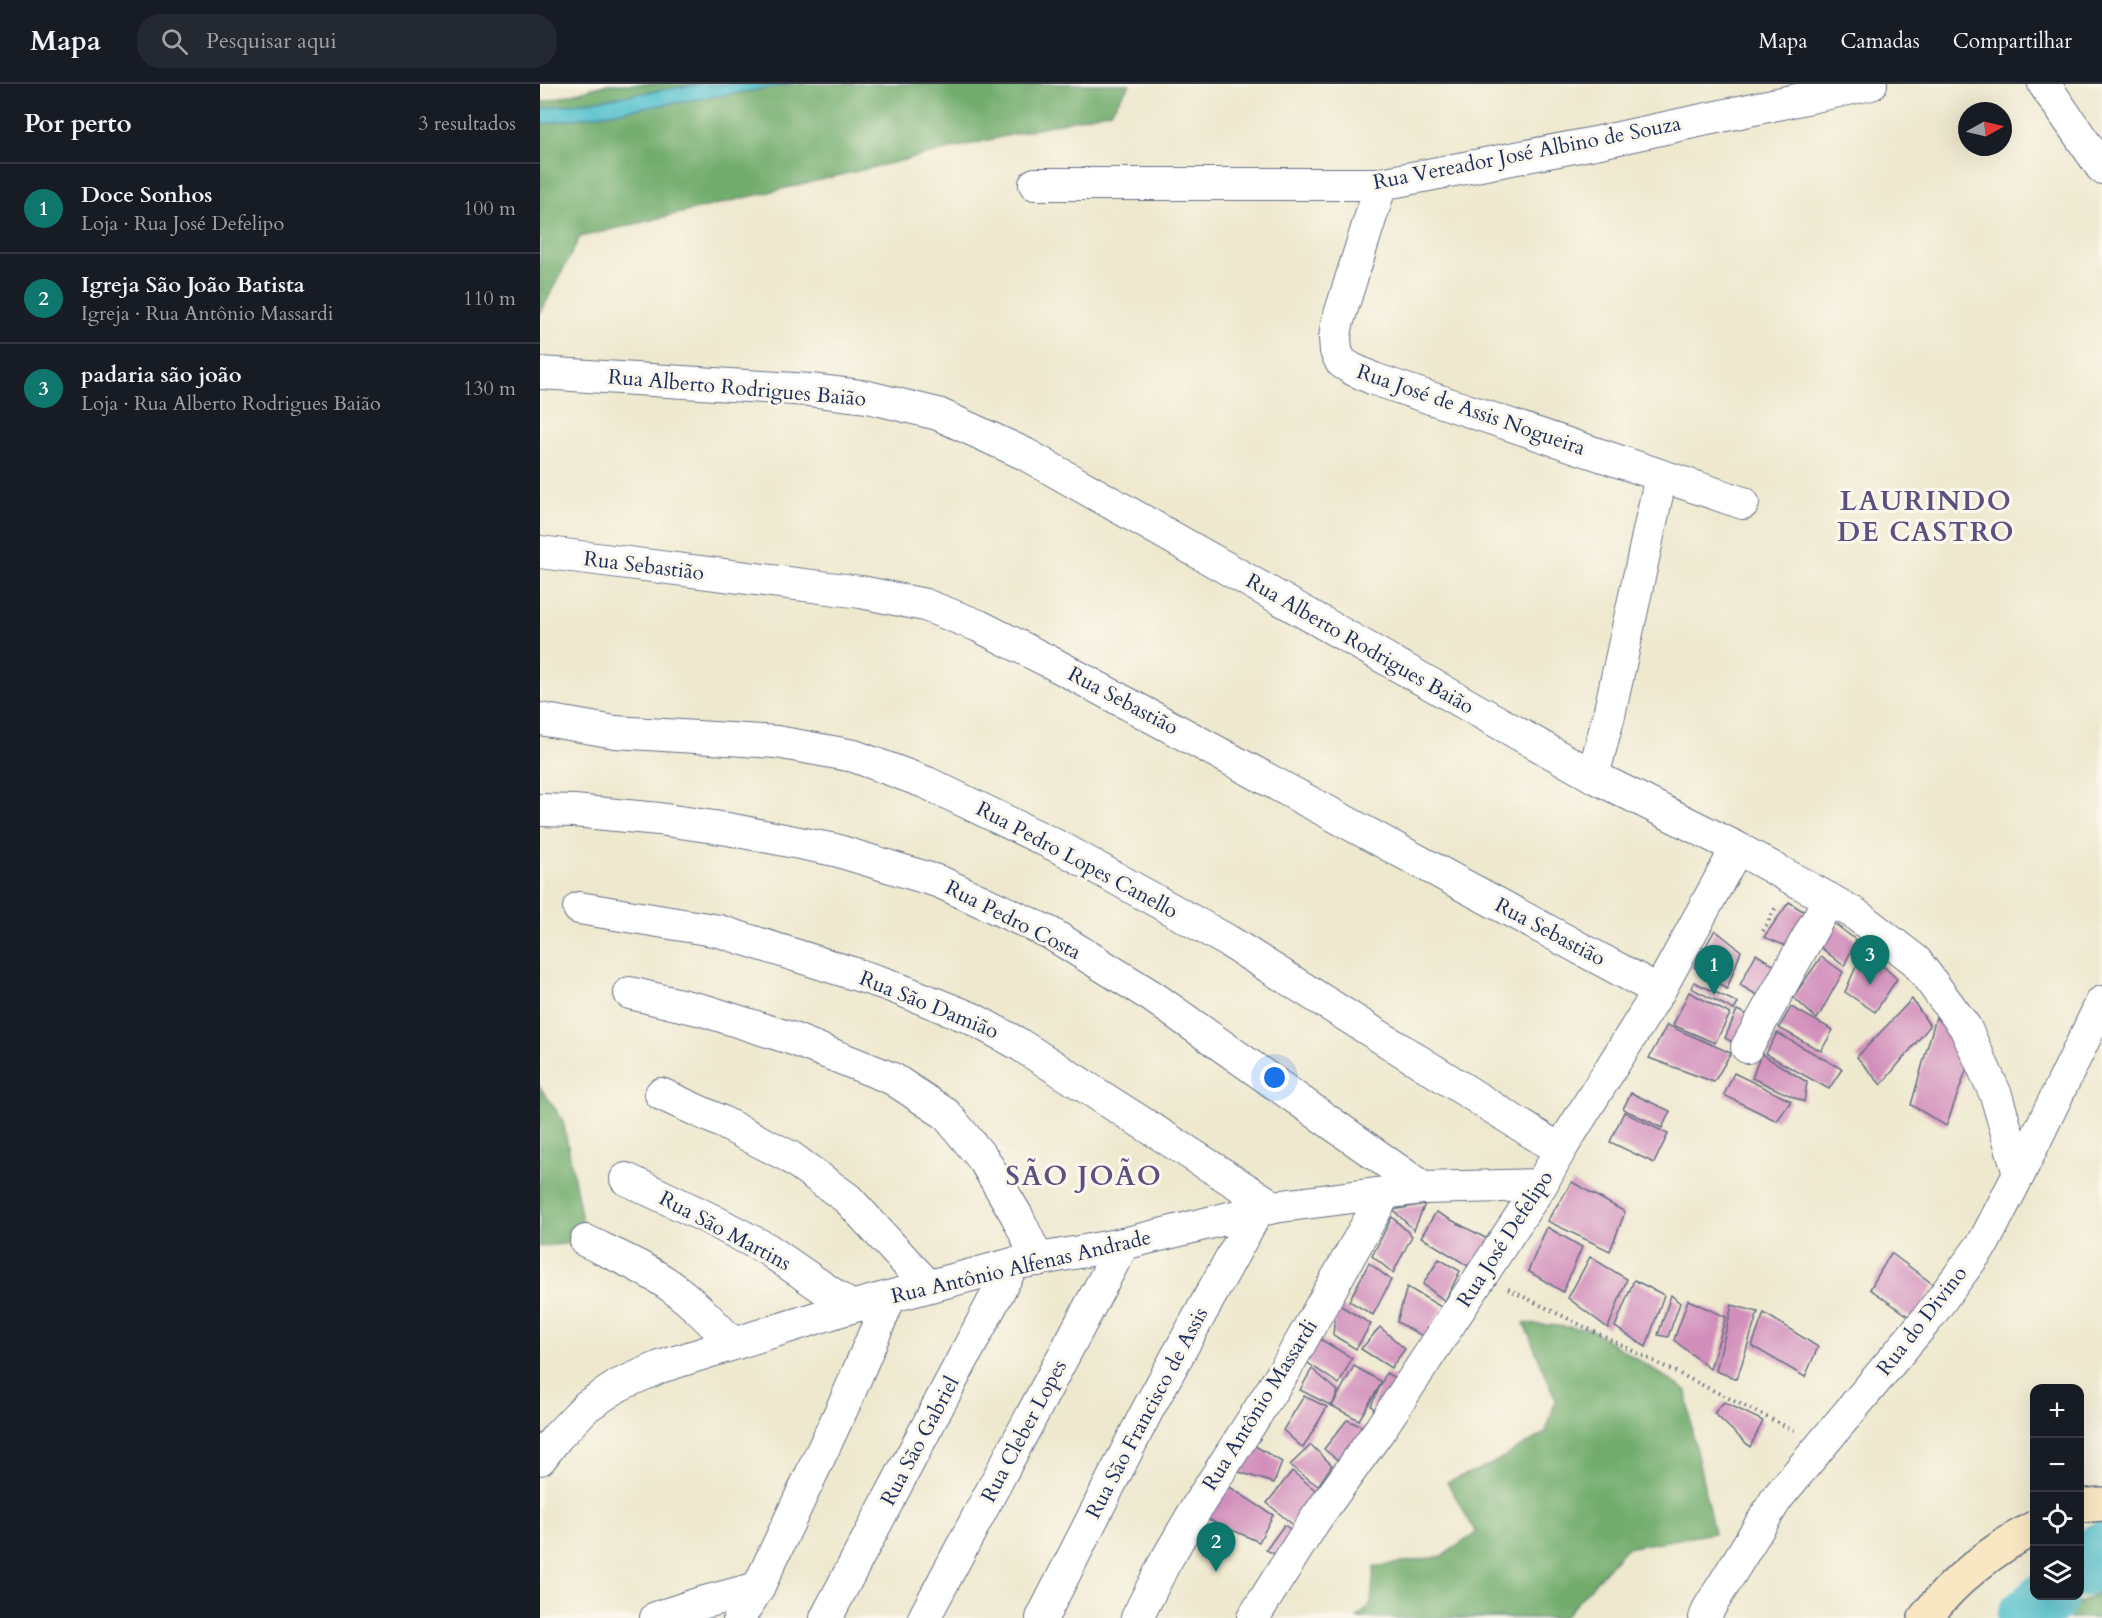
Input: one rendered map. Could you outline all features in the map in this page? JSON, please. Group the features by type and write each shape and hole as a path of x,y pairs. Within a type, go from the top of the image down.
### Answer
{"main road":[{"path":"2084,1506 2102,1504"},
{"path":"1925,1618 1944,1593 2010,1540 2030,1530"}],"street":[{"name":"Rua Vereador José Albino de Souza","path":"1035,184 1381,184 1600,142 1871,84"},
{"path":"2044,84 2102,168"},
{"name":"Rua José de Assis Nogueira","path":"1381,184 1336,324 1336,351 1341,362 1374,379 1743,503"},
{"name":"Rua Alberto Rodrigues Baião","path":"540,373 810,390 868,397 938,414 1025,454 1593,776 1737,848 1854,913 1916,961 1965,1027 1996,1095 2019,1174"},
{"path":"1593,776 1609,715 1661,476"},
{"name":"Rua Sebastião","path":"540,552 861,592 925,605 968,621 1054,664 1659,991"},
{"name":"Rua Pedro Lopes Canello","path":"540,719 615,732 777,742 854,756 927,783 1065,850 1228,941 1560,1150"},
{"name":"Rua Pedro Costa","path":"540,810 659,819 728,829 835,850 940,882 1050,933 1153,998 1423,1188"},
{"name":"Rua José Defelipo","path":"1253,1618 1316,1520 1381,1428 1541,1185 1560,1150 1659,991 1737,848"},
{"path":"1747,1047 1829,898"},
{"name":"Rua São Damião","path":"579,908 718,931 886,984 971,1018 1017,1042 1265,1209"},
{"path":"630,993 706,1011 793,1039 893,1079 946,1114 984,1160 1017,1216 1025,1262"},
{"name":"Rua do Divino","path":"1705,1618 1777,1498 1927,1319 1984,1242 2102,1002"},
{"path":"661,1094 720,1121 789,1157 848,1199 928,1286"},
{"name":"Rua São Martins","path":"626,1179 767,1249 851,1307"},
{"name":"Rua Antônio Alfenas Andrade","path":"540,1459 557,1437 587,1406 619,1385 660,1367 890,1296 1025,1262 1123,1244 1265,1209 1423,1188 1541,1185"},
{"name":"Rua Antônio Massardi","path":"1137,1618 1200,1502 1286,1368 1385,1193"},
{"name":"Rua São Francisco de Assis","path":"1042,1618 1147,1411 1265,1209"},
{"path":"586,1241 640,1267 672,1286 707,1316 733,1344"},
{"name":"Rua Cleber Lopes","path":"924,1618 1123,1244"},
{"name":"Rua São Gabriel","path":"826,1618 1025,1262"},
{"path":"739,1618 758,1588 847,1398 890,1296"},
{"path":"656,1618 758,1588"}],"path":[{"path":"1482,1276 1822,1444"}],"green space":[{"path":"608,84 1130,84 1111,111 580,237 540,314 540,103"},
{"path":"540,1087 563,1120 586,1241 540,1247"},
{"path":"1524,1323 1590,1329 1687,1391 1691,1427 1714,1533 1626,1548 1563,1618 1357,1618 1371,1604 1374,1567 1442,1556 1476,1533 1447,1482 1490,1465 1545,1433 1556,1400"},
{"path":"2102,1590 2102,1618 2061,1618 2076,1605"}],"water":[{"path":"702,84 794,84 540,124 540,109"}],"building":[{"path":"1789,902 1809,915 1789,947 1764,937"},
{"path":"1831,921 1856,940 1844,966 1819,946"},
{"path":"1715,930 1741,951 1727,989 1694,967"},
{"path":"1864,948 1897,979 1875,1012 1845,992"},
{"path":"1756,954 1781,970 1767,1001 1740,985"},
{"path":"1821,957 1843,972 1817,1019 1793,997"},
{"path":"1694,982 1738,1003 1734,1010 1691,988"},
{"path":"1689,992 1730,1014 1715,1043 1673,1025"},
{"path":"1912,999 1930,1026 1881,1085 1857,1057"},
{"path":"1791,1007 1833,1030 1821,1051 1779,1028"},
{"path":"1737,1010 1750,1016 1739,1046 1725,1038"},
{"path":"1936,1017 1970,1052 1966,1071 1946,1126 1911,1105"},
{"path":"1667,1025 1731,1053 1714,1082 1649,1058"},
{"path":"1777,1033 1842,1069 1829,1089 1766,1054"},
{"path":"1761,1054 1807,1082 1804,1102 1752,1078"},
{"path":"1734,1073 1791,1101 1777,1121 1724,1095"},
{"path":"1631,1093 1670,1111 1662,1128 1623,1109"},
{"path":"1624,1112 1668,1134 1654,1163 1610,1142"},
{"path":"1572,1182 1625,1212 1610,1251 1547,1221"},
{"path":"1425,1204 1414,1230 1393,1210"},
{"path":"1436,1212 1495,1243 1473,1269 1421,1237"},
{"path":"1392,1217 1412,1236 1393,1273 1372,1256"},
{"path":"1547,1227 1582,1247 1563,1292 1528,1271"},
{"path":"1891,1253 1934,1285 1914,1320 1870,1289"},
{"path":"1590,1257 1627,1279 1608,1328 1568,1298"},
{"path":"1439,1259 1460,1271 1445,1301 1423,1284"},
{"path":"1369,1263 1391,1280 1373,1315 1349,1301"},
{"path":"1634,1280 1664,1295 1646,1347 1615,1327"},
{"path":"1407,1287 1443,1308 1424,1337 1397,1322"},
{"path":"1671,1295 1680,1303 1668,1337 1658,1335"},
{"path":"1688,1300 1726,1317 1710,1369 1674,1340"},
{"path":"1336,1303 1371,1324 1356,1349 1333,1335"},
{"path":"1732,1305 1758,1312 1737,1379 1716,1371"},
{"path":"1764,1313 1818,1347 1805,1377 1752,1346"},
{"path":"1380,1327 1405,1349 1391,1368 1361,1349"},
{"path":"1315,1336 1352,1358 1339,1384 1302,1359"},
{"path":"1354,1366 1382,1382 1359,1420 1332,1406"},
{"path":"1312,1369 1338,1391 1332,1406 1300,1390"},
{"path":"1386,1373 1399,1380 1382,1416 1371,1406"},
{"path":"1304,1396 1327,1407 1303,1448 1283,1430"},
{"path":"1724,1402 1763,1421 1750,1447 1714,1413"},
{"path":"1347,1420 1372,1431 1347,1468 1324,1449"},
{"path":"1250,1443 1282,1462 1274,1483 1236,1471"},
{"path":"1311,1445 1332,1465 1318,1486 1290,1465"},
{"path":"1292,1471 1325,1498 1299,1530 1267,1503"},
{"path":"1222,1482 1273,1515 1259,1542 1206,1518"},
{"path":"1284,1525 1294,1532 1279,1556 1266,1550"}],"waterway":[{"path":"2084,1566 2102,1550"},
{"path":"2025,1618 2045,1600"}],"place":[{"name":"padaria são joão","path":"1870,985"},
{"name":"Doce Sonhos","path":"1714,995"},
{"name":"Igreja São João Batista","path":"1216,1572"}],"district":[{"name":"LAURINDO DE CASTRO","path":"1926,516"},
{"name":"SÃO JOÃO","path":"1084,1176"}]}
